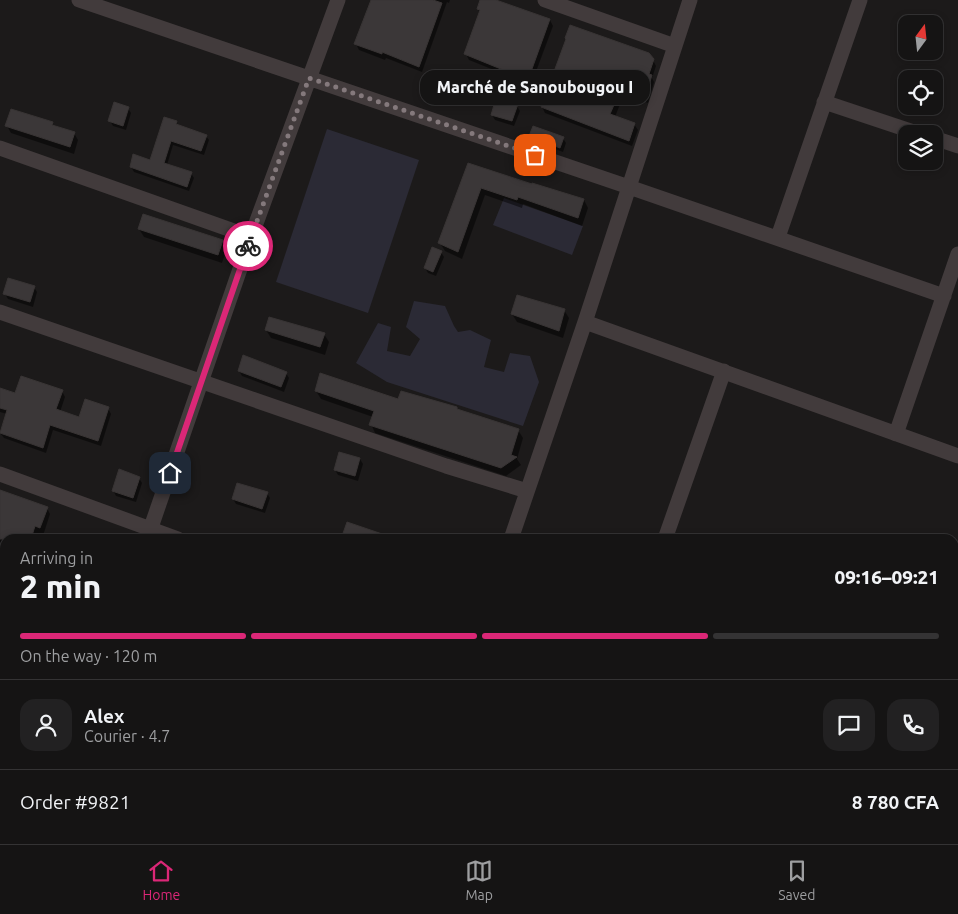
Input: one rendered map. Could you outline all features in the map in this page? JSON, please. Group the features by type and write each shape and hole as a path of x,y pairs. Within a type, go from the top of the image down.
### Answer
{"street":[{"path":"79,0 629,186 944,296"},
{"path":"0,474 148,534 251,237 338,0"},
{"path":"545,0 675,46"},
{"path":"513,534 585,322 690,0"},
{"path":"778,237 860,0"},
{"path":"824,102 898,127"},
{"path":"943,141 958,146"},
{"path":"0,148 251,237"},
{"path":"896,434 958,254"},
{"path":"0,312 446,466 527,491"},
{"path":"585,322 958,456"},
{"path":"667,534 724,372"}],"shaded area":[{"path":"327,129 419,160 368,313 276,282"},
{"path":"504,198 583,226 572,255 493,225"},
{"path":"414,301 445,306 458,332 470,330 491,340 484,367 504,372 510,353 530,356 539,382 523,426 387,382 356,363 378,323 391,327 387,351 410,356 420,339 406,327"}],"building":[{"path":"371,0 433,0 442,3 419,67 382,52 382,54 354,44"},
{"path":"480,0 496,0 550,19 528,80 464,54 480,10 477,9"},
{"path":"570,25 649,53 654,59 649,74 652,75 645,98 621,89 610,114 635,123 629,141 541,107"},
{"path":"496,98 518,104 512,121 491,115"},
{"path":"114,102 129,107 123,126 108,121"},
{"path":"11,109 53,122 52,125 75,132 70,147 5,126"},
{"path":"164,117 177,121 176,124 207,135 201,151 171,141 164,163 192,172 187,187 130,167 133,154 150,160"},
{"path":"533,126 564,137 560,148 529,136"},
{"path":"468,163 584,199 578,218 518,197 517,200 481,188 458,252 438,243"},
{"path":"143,214 223,240 218,255 138,229"},
{"path":"432,247 442,251 433,272 424,268"},
{"path":"8,278 35,286 30,302 3,294"},
{"path":"517,295 565,309 559,331 511,314"},
{"path":"269,317 325,333 320,347 265,330"},
{"path":"243,355 287,372 281,387 238,371"},
{"path":"320,373 398,399 401,391 457,407 457,409 519,429 511,455 517,457 501,468 369,425 374,411 315,391"},
{"path":"21,376 63,390 56,409 79,417 85,399 109,407 98,441 50,425 43,448 0,433 7,410 0,408 0,388 15,393"},
{"path":"339,452 360,458 355,476 334,470"},
{"path":"119,469 140,477 133,498 112,491"},
{"path":"237,483 268,492 262,509 232,499"},
{"path":"0,490 48,507 40,528 35,526 33,534 0,534"},
{"path":"347,522 382,534 343,534"}],"way so far":[{"path":"248,246 309,78 535,155"}],"place":[{"name":"Marché de Sanoubougou I","path":"535,155"}],"route":[{"path":"170,473 248,246"}]}
